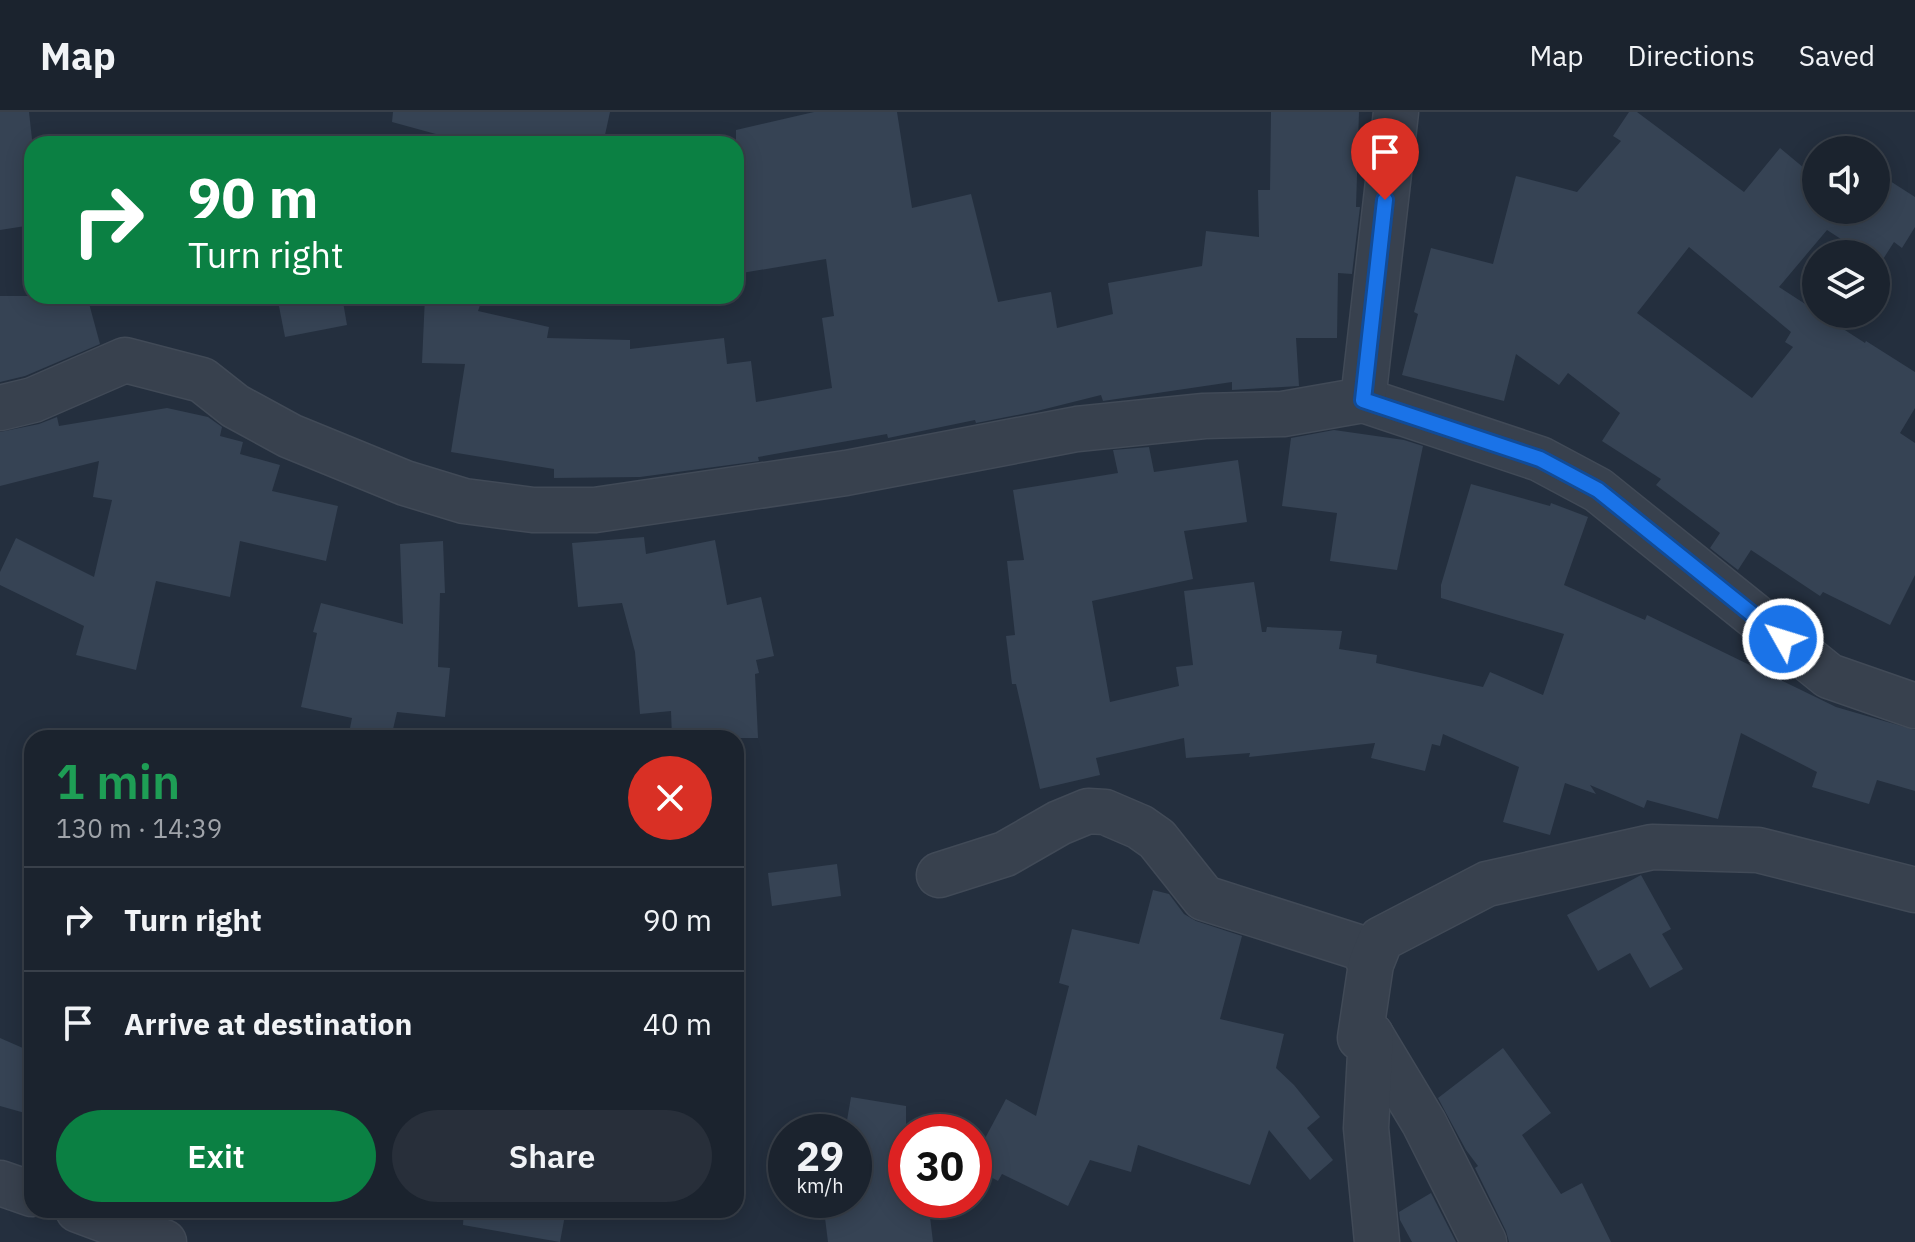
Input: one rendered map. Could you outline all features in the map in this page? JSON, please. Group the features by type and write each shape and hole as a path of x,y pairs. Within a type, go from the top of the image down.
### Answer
{"street":[{"path":"1363,400 1396,112"},
{"path":"0,408 33,400 125,360 202,380 235,406 290,436 405,483 464,501 533,510 595,510 846,473 1077,429 1204,416 1283,414 1363,400 1540,459 1598,490 1829,676 1915,706"},
{"path":"939,875 1005,854 1059,823 1088,811 1105,812 1140,827 1157,839 1204,898 1361,948 1371,964"},
{"path":"1371,1035 1360,1038 1371,964 1381,939 1487,884 1652,847 1758,850 1915,890"},
{"path":"1371,1035 1366,1128 1377,1242"},
{"path":"1371,1035 1424,1123 1484,1242"},
{"path":"0,1183 24,1191"},
{"path":"100,1218 164,1242"}],"building":[{"path":"0,112 29,112 32,136 24,136 24,226 0,230"},
{"path":"393,112 610,112 605,136 443,136 392,122"},
{"path":"814,112 897,112 912,208 971,194 998,302 1051,292 1057,328 1113,314 1108,283 1202,266 1206,231 1259,237 1258,190 1270,190 1271,112 1359,112 1356,207 1360,207 1352,274 1338,273 1337,338 1296,338 1299,386 1232,390 1232,382 1103,401 1101,395 976,423 975,420 888,438 887,434 758,457 759,461 640,477 554,478 554,469 451,452 465,364 422,363 425,304 480,304 478,311 549,327 547,338 630,340 630,349 724,338 727,364 751,361 756,402 832,388 822,318 834,316 826,259 744,273 744,136 736,136 736,130"},
{"path":"1629,112 1637,112 1744,192 1780,148 1802,166 1802,224 1890,224 1890,181 1915,197 1915,227 1902,248 1894,242 1890,248 1890,240 1842,240 1827,230 1819,240 1802,240 1802,260 1779,287 1802,302 1802,328 1842,328 1915,372 1915,408 1900,433 1915,443 1915,575 1890,625 1823,592 1820,596 1751,550 1738,570 1725,560 1710,548 1720,533 1656,485 1661,479 1602,441 1620,413 1568,373 1559,385 1516,354 1504,401 1402,375 1431,248 1493,264 1516,176 1577,192 1621,141 1613,136","holes":["1689,247 1791,332 1785,342 1793,347 1752,398 1637,313"]},
{"path":"0,296 24,296 24,304 89,304 100,344 25,376 0,382"},
{"path":"279,304 343,304 347,325 285,337"},
{"path":"167,408 208,417 222,427 220,436 243,442 240,454 280,465 272,491 338,506 326,561 240,541 230,597 156,581 136,670 76,655 84,626 0,585 0,572 16,538 94,577 112,500 93,497 99,461 0,486 0,432 57,417 59,426"},
{"path":"1334,430 1404,440 1423,446 1397,570 1330,561 1337,513 1282,506 1291,438"},
{"path":"1149,447 1154,472 1238,460 1247,522 1184,531 1193,579 1092,601 1110,702 1179,686 1176,667 1193,665 1184,591 1254,582 1262,632 1266,632 1267,627 1342,631 1339,649 1377,655 1376,663 1483,687 1490,672 1543,695 1564,634 1441,598 1441,585 1471,484 1550,506 1551,503 1588,517 1564,585 1645,620 1647,615 1836,707 1915,730 1915,791 1877,780 1869,804 1812,787 1817,772 1741,733 1718,819 1647,800 1644,808 1590,785 1596,794 1565,783 1550,835 1503,822 1519,767 1443,734 1440,746 1432,744 1425,771 1371,758 1375,743 1249,757 1250,753 1186,758 1184,738 1096,758 1100,775 1040,789 1016,684 1012,684 1006,636 1015,635 1007,561 1024,560 1013,490 1118,473 1113,450"},
{"path":"644,537 646,554 715,540 727,605 761,597 774,656 756,660 759,673 755,674 758,738 744,738 744,730 672,730 671,711 640,714 635,652 622,603 578,607 572,543"},
{"path":"443,541 445,593 440,593 438,667 450,668 445,717 397,712 393,730 350,730 352,718 301,707 317,633 313,632 321,603 403,624 400,544"},
{"path":"837,864 841,896 772,906 768,873"},
{"path":"1641,875 1671,929 1662,934 1683,969 1650,988 1630,953 1598,971 1567,915"},
{"path":"1153,890 1169,894 1184,914 1196,921 1242,936 1220,1019 1284,1034 1276,1068 1320,1117 1307,1128 1333,1160 1310,1180 1269,1130 1250,1185 1138,1145 1131,1172 1090,1160 1068,1206 1002,1174 998,1181 992,1178 992,1125 1006,1099 1036,1116 1069,986 1059,983 1072,929 1139,944"},
{"path":"0,1038 24,1048 24,1113 0,1106"},
{"path":"1503,1048 1551,1113 1522,1135 1561,1194 1582,1183 1611,1242 1509,1242 1475,1168 1478,1166 1438,1098"},
{"path":"851,1097 906,1106 906,1114 888,1114 888,1218 930,1218 933,1242 828,1242 825,1218 872,1218 872,1114 848,1114"},
{"path":"1431,1193 1456,1242 1412,1242 1400,1220 1399,1212"},
{"path":"463,1218 564,1218 560,1242 463,1225"}],"route":[{"path":"1385,200 1363,400 1540,459 1598,490 1783,639"}]}
